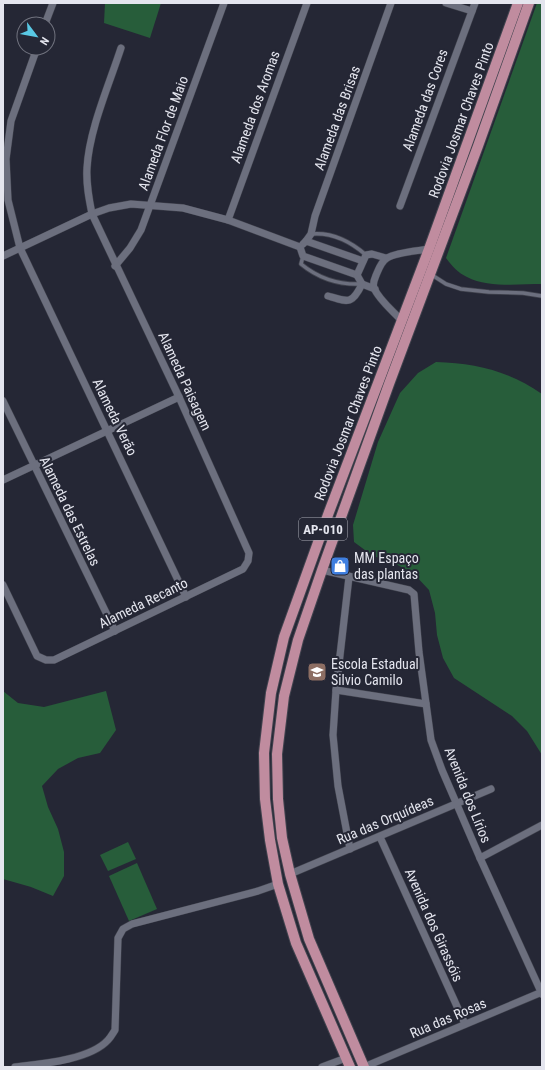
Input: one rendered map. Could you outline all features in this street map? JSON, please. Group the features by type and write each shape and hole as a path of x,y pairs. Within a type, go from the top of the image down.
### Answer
{"main road":[{"name":"Rodovia Josmar Chaves Pinto","path":"348,1062 296,944 278,884 270,840 265,799 264,753 271,693 284,637 329,512 429,249 518,3"},
{"name":"Rodovia Josmar Chaves Pinto","path":"364,1067 309,939 290,874 282,838 278,799 277,754 284,696 298,640 322,570 529,3"},
{"path":"468,142 478,146"},
{"path":"329,512 342,516"}],"street":[{"path":"48,16 53,3"},
{"name":"Alameda Flor de Maio","path":"116,266 130,248 141,230 224,3"},
{"name":"Alameda dos Aromas","path":"228,220 307,3"},
{"name":"Alameda das Brisas","path":"300,247 311,234 315,216 392,3"},
{"path":"446,3 472,11"},
{"name":"Alameda das Cores","path":"400,206 475,3"},
{"name":"Alameda Paisagem","path":"121,48 90,139 87,169 88,191 92,214 179,397 249,553 248,562"},
{"name":"Alameda Verão","path":"34,56 11,121 6,159 8,200 20,248 186,597"},
{"path":"3,256 92,214 109,208 131,204 183,208 228,220 300,247 304,256 357,275 362,284 374,289"},
{"path":"306,241 364,258"},
{"path":"402,320 374,289 373,284 379,267 386,258 396,254 429,249"},
{"path":"357,275 364,258 372,254 386,258"},
{"path":"328,296 349,301 357,295 362,284"},
{"path":"3,480 179,397"},
{"name":"Alameda das Estrelas","path":"3,401 115,631"},
{"name":"Alameda Recanto","path":"3,585 37,656 46,660 54,660 243,569 248,562"},
{"path":"322,570 349,577 336,690 333,735 338,786 350,849"},
{"name":"Avenida dos Lírios","path":"349,577 409,590 414,594 419,652 431,740 480,858 542,993"},
{"path":"336,690 426,704"},
{"name":"Rua das Orquídeas","path":"290,874 491,789"},
{"path":"480,858 542,825"},
{"name":"Avenida dos Girassóis","path":"380,837 465,1024"},
{"path":"15,1067 58,1062 94,1050 108,1040 115,1030 118,938 123,929 132,924 258,891 278,884"},
{"name":"Rua das Rosas","path":"364,1067 542,993"},
{"path":"322,1067 348,1062"}],"lane":[{"path":"311,234 320,233 341,238 356,246 364,258"},
{"path":"304,256 301,264 319,276 345,284 362,284"},
{"path":"431,274 446,284 461,289 489,292 523,292 542,296"}],"green space":[{"path":"105,3 161,3 150,38 104,23"},
{"path":"537,3 542,3 542,284 504,285 484,283 467,277 453,266 446,258"},
{"path":"436,362 478,366 517,379 542,394 542,755 527,731 512,716 454,678 443,658 437,635 435,613 429,590 414,574 394,563 373,556 354,542 353,525 378,442 400,393 418,373"},
{"path":"3,691 18,703 44,707 106,691 116,730 100,753 78,758 58,769 42,786 48,807 58,829 64,852 64,876 53,896 31,887 3,879"},
{"path":"128,842 136,859 108,871 100,855"},
{"path":"137,863 157,909 129,921 109,876"}],"place":[{"name":"MM Espaço das plantas","path":"340,566"},
{"name":"Escola Estadual Silvio Camilo","path":"317,672"}]}
